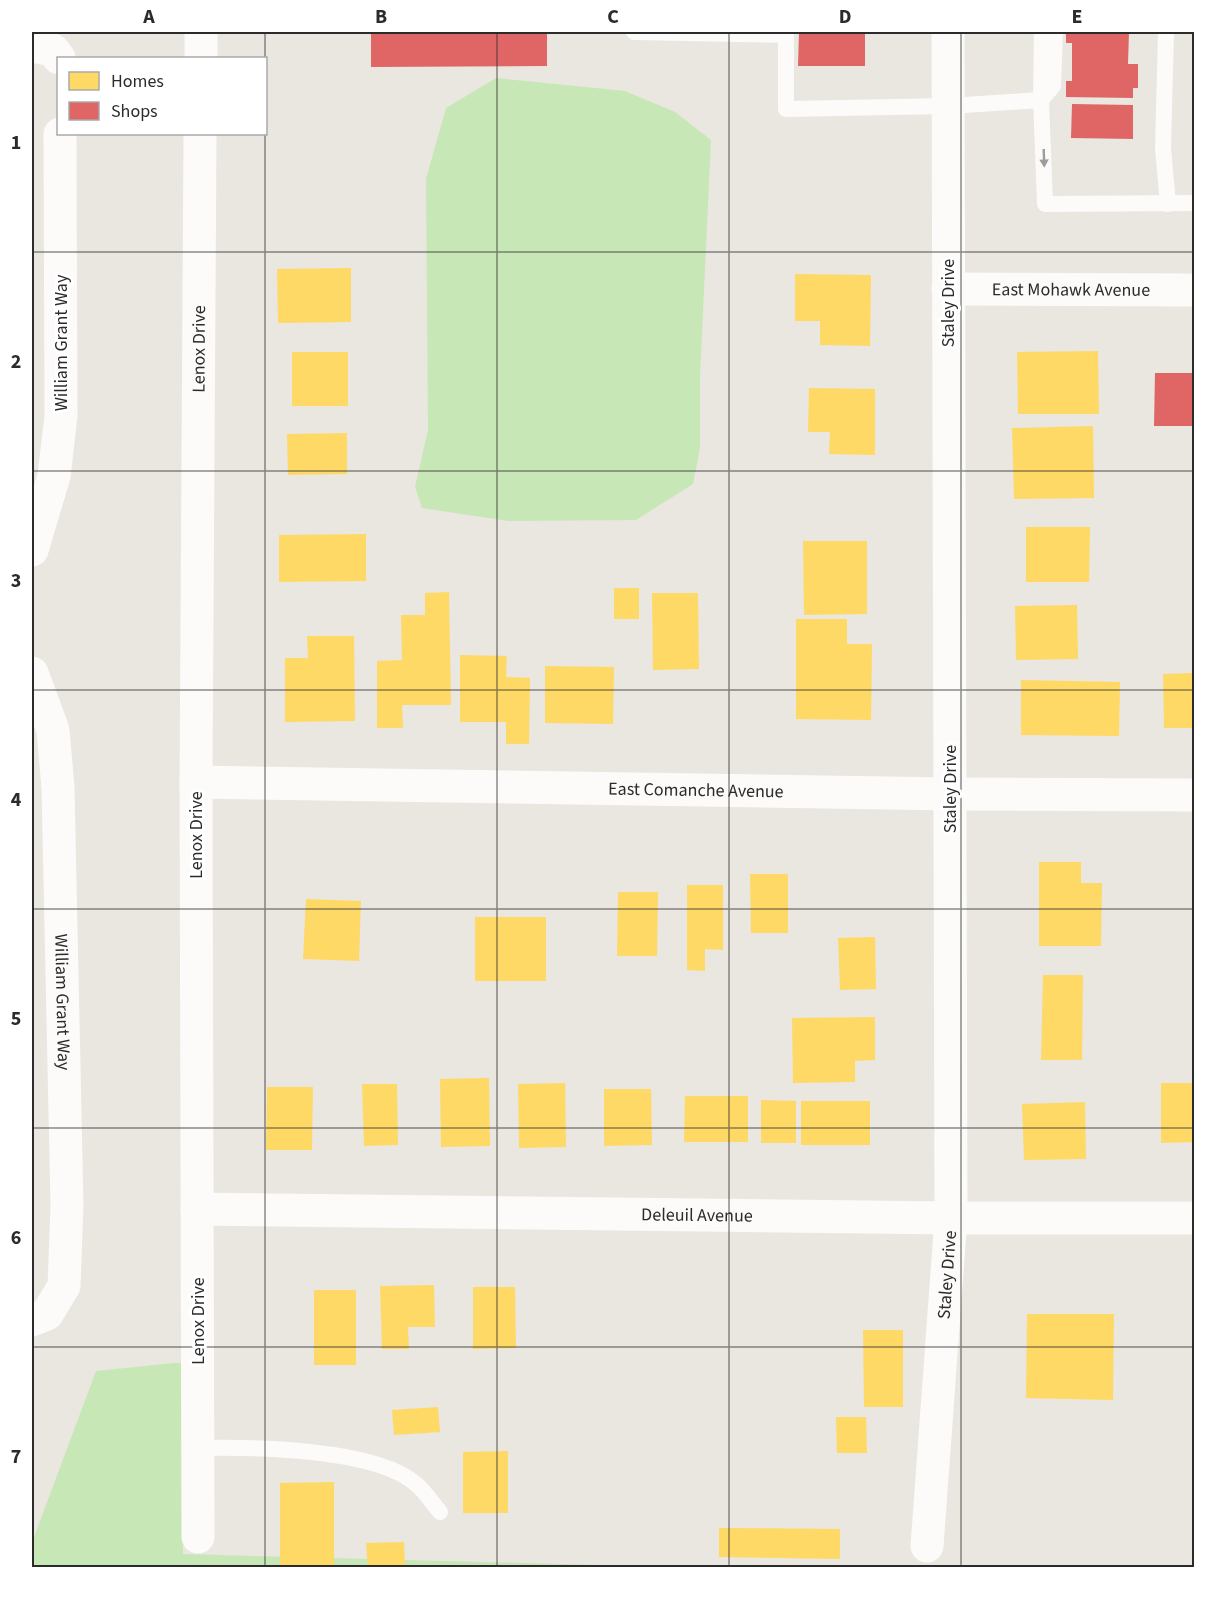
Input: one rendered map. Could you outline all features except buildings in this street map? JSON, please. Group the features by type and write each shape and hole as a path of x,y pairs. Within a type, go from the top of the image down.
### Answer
{"street":[{"path":"201,32 201,57"},
{"name":"Staley Drive","path":"927,1546 951,1218 948,32"},
{"name":"William Grant Way","path":"32,550 54,476 61,416 60,135"},
{"name":"Lenox Drive","path":"198,1537 196,782 200,135"},
{"name":"East Mohawk Avenue","path":"948,289 1194,290"},
{"name":"William Grant Way","path":"32,673 53,730 58,788 67,1206 64,1286 47,1314 32,1320"},
{"name":"East Comanche Avenue","path":"196,782 950,794 1194,795"},
{"name":"Deleuil Avenue","path":"197,1209 951,1218 1194,1218"}],"lane":[{"path":"634,32 786,33 786,109 948,106 1041,100 1053,86 1055,32"},
{"path":"1042,32 1041,100 1045,204 1194,202"},
{"path":"1166,32 1163,148 1167,204"},
{"path":"198,1448 262,1447 371,1461 416,1483 440,1512"}],"green space":[{"path":"496,78 625,91 675,112 711,140 700,376 700,448 693,484 636,520 508,521 422,508 415,487 428,430 426,179 446,108"},
{"path":"182,1363 183,1554 609,1567 32,1568 34,1537 96,1371"}]}
